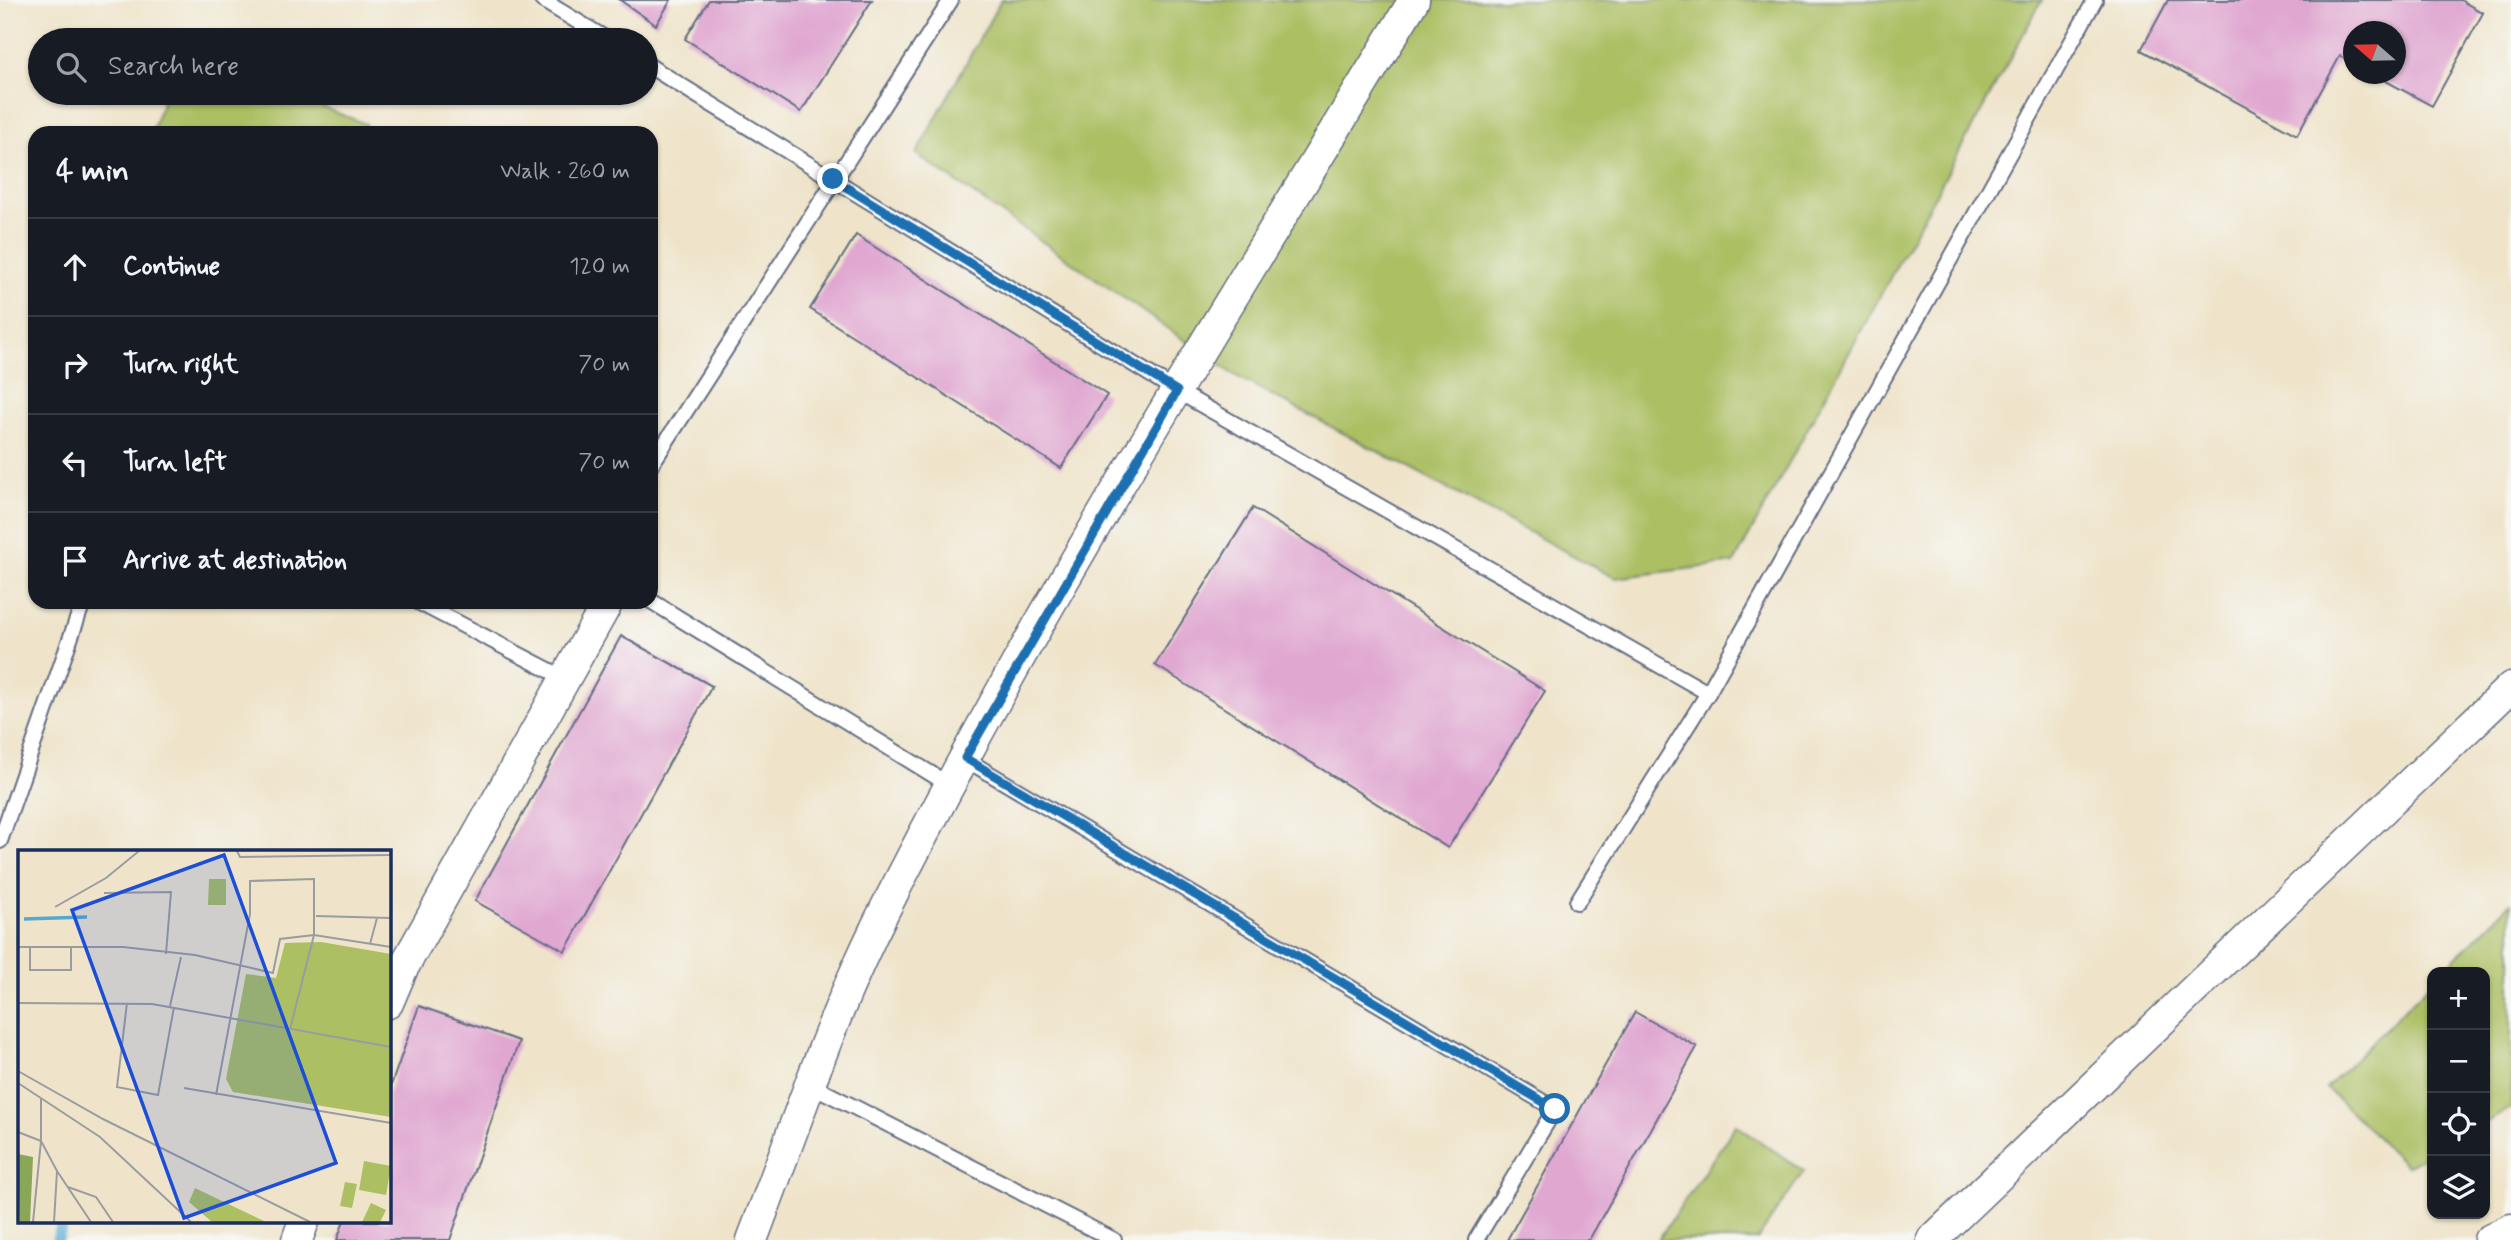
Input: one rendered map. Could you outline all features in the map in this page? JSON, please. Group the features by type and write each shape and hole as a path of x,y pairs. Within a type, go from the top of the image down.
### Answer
{"street":[{"path":"752,1240 811,1085 882,915 965,758 1177,391 1414,0"},
{"path":"390,998 402,970 604,609"},
{"path":"1932,1240 2511,687"},
{"path":"297,1240 304,1222"},
{"path":"2489,1240 2511,1229"}],"lane":[{"path":"542,0 588,28"},
{"path":"658,453 951,0"},
{"path":"1577,902 1708,692 2095,0"},
{"path":"658,71 1177,391 1708,692"},
{"path":"658,605 951,786"},
{"path":"0,841 81,609"},
{"path":"431,609 564,678"},
{"path":"965,758 1555,1109 1476,1240"},
{"path":"811,1085 1114,1240"}],"green space":[{"path":"1001,0 2042,0 1734,563 1615,578 1236,376 916,154"},
{"path":"162,105 317,105 366,124 365,126 154,126"},
{"path":"2511,903 2511,1108 2490,1120 2490,967 2447,967"},
{"path":"2427,987 2427,1155 2407,1166 2326,1088"},
{"path":"1736,1125 1804,1171 1757,1240 1658,1240"}],"building":[{"path":"620,0 671,0 656,25"},
{"path":"709,0 872,0 801,112 685,39"},
{"path":"2168,0 2460,0 2483,13 2432,106 2391,84 2406,84 2406,21 2343,21 2343,58 2340,56 2297,135 2141,50"},
{"path":"856,235 1107,395 1061,468 810,309"},
{"path":"1253,508 1545,691 1448,848 1155,665"},
{"path":"621,636 712,686 565,951 475,901"},
{"path":"419,1006 519,1041 450,1240 337,1240 344,1222 390,1222 390,1088"},
{"path":"1635,1012 1697,1047 1589,1240 1507,1240"}],"waterway":[{"path":"57,1240 64,1222"}],"route":[{"path":"833,179 1177,391 965,758 1555,1109"}]}
